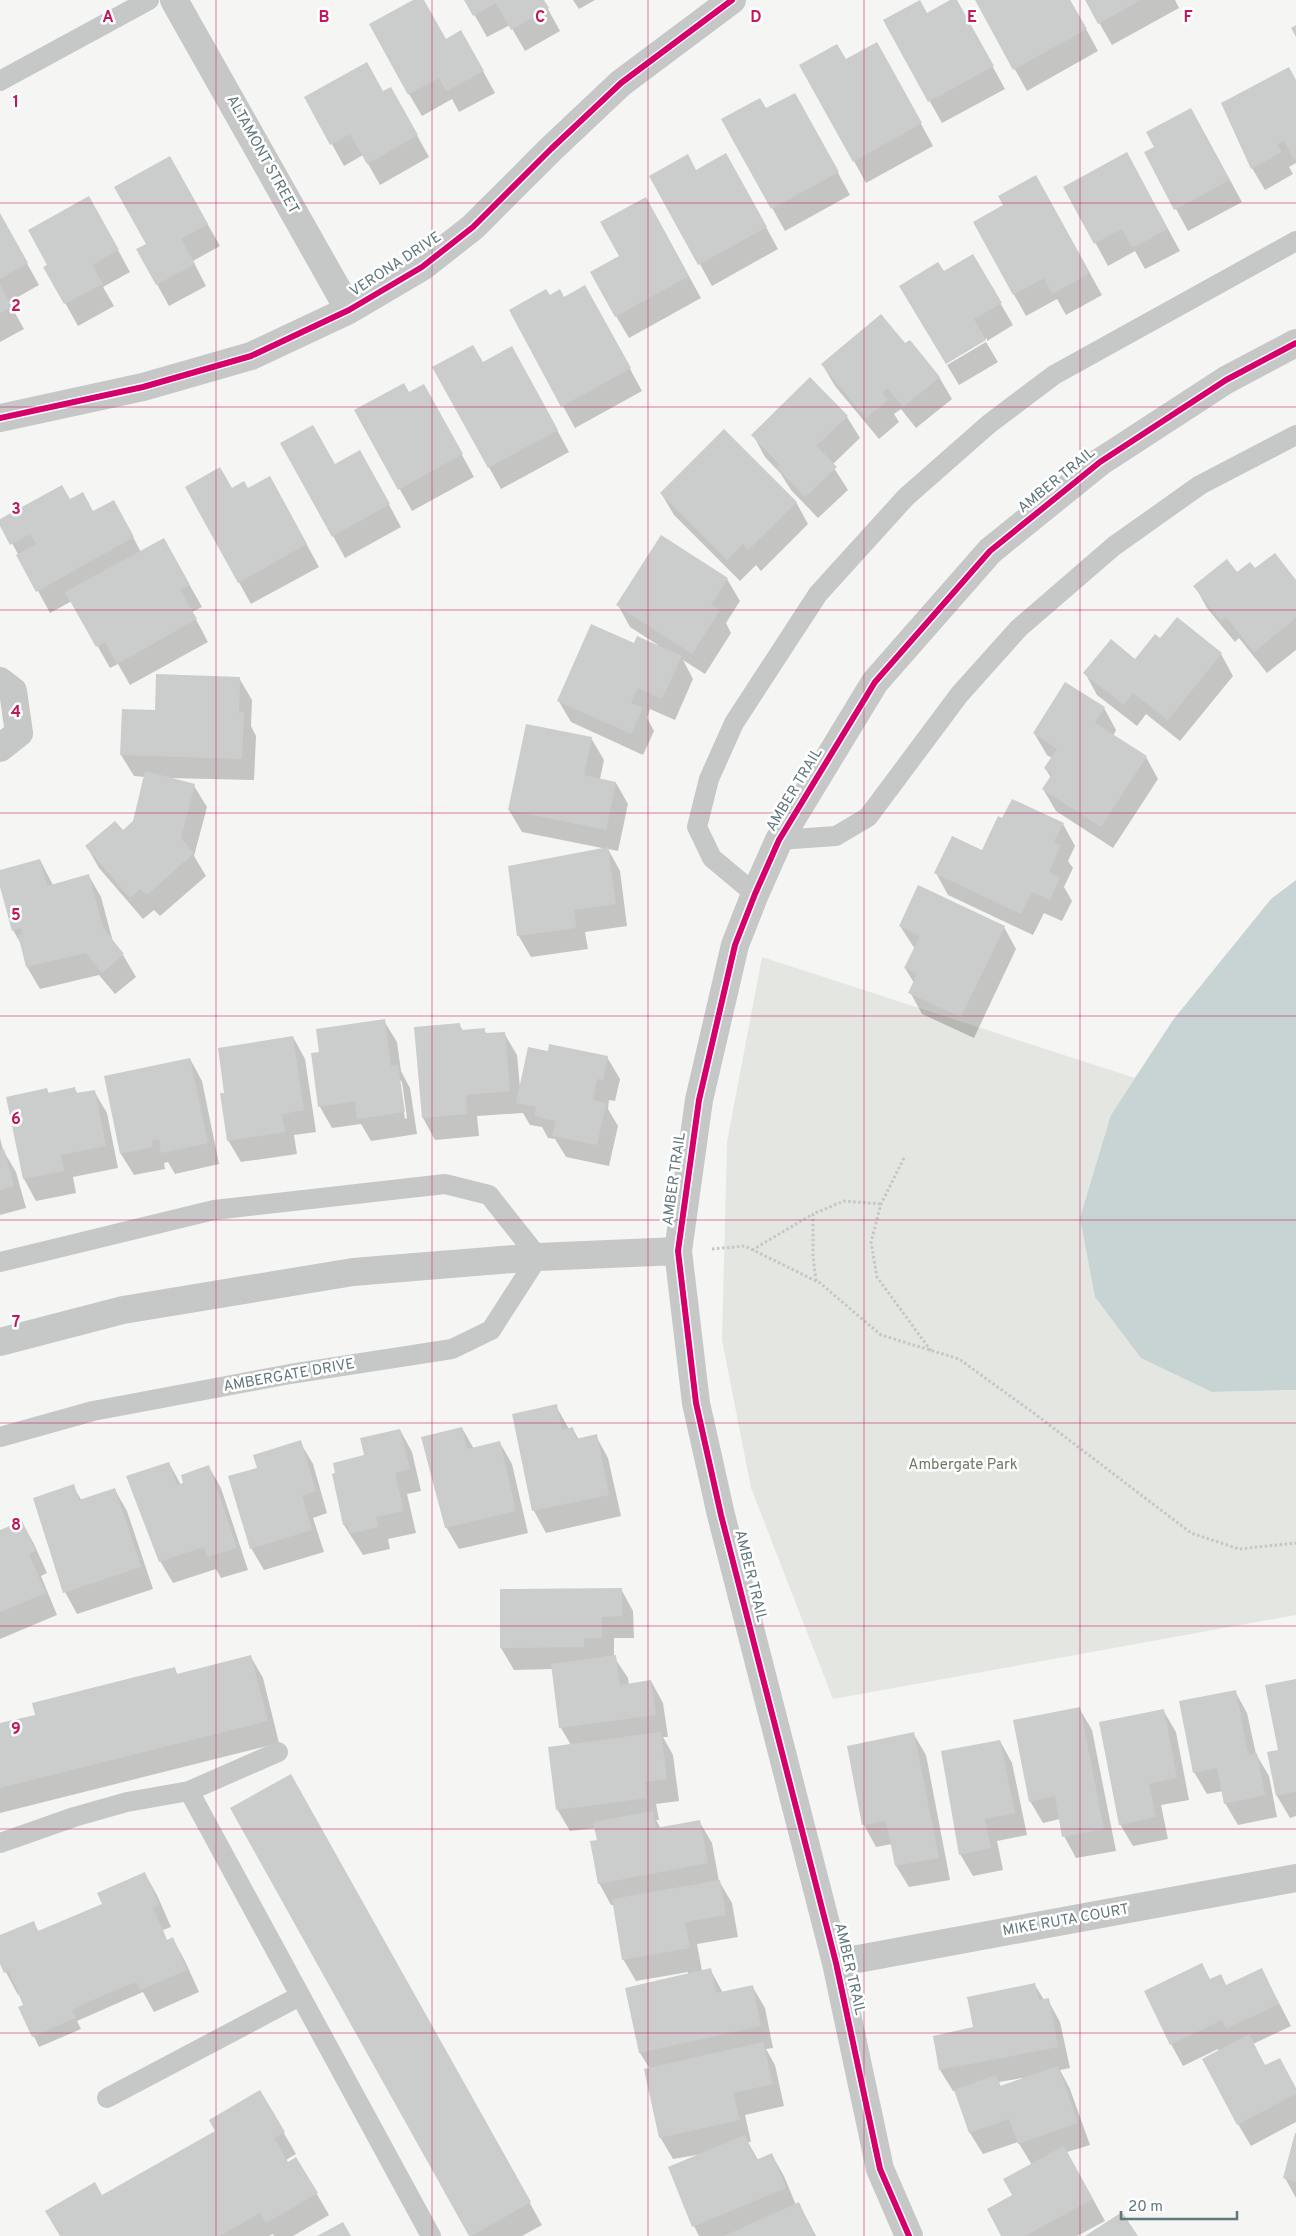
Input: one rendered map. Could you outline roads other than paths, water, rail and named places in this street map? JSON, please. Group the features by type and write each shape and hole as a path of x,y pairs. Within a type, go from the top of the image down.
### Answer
{"street":[{"name":"ALTAMONT STREET","path":"174,0 350,310"},
{"name":"VERONA DRIVE","path":"0,418 143,387 251,356 350,310 422,267 473,227 551,149 621,83 732,0"},
{"name":"AMBER TRAIL","path":"909,2236 880,2169 836,1963 722,1515 696,1403 678,1251 699,1100 735,945 755,894 779,840 875,682 990,551 1100,462 1226,380 1296,343"},
{"path":"0,681 13,691 20,733 0,748"},
{"path":"0,1342 123,1310 352,1272 538,1257 678,1251"},
{"name":"MIKE RUTA COURT","path":"836,1963 1296,1878"}],"lane":[{"path":"0,81 149,0"},
{"path":"755,894 712,858 697,827 709,779 734,723 818,594 906,497 989,424 1054,375 1296,241"},
{"path":"779,840 836,836 868,817 959,695 1018,628 1114,546 1200,486 1296,435"},
{"path":"0,1262 214,1210 445,1184 489,1195 538,1257"},
{"name":"AMBERGATE DRIVE","path":"0,1437 93,1411 290,1374 452,1349 491,1330 538,1257"},
{"path":"0,1843 74,1817 128,1802 189,1791 278,1752"},
{"path":"189,1791 431,2236"},
{"path":"107,2098 300,1996"}],"park label":[{"name":"Ambergate Park","path":"963,1465"}]}
